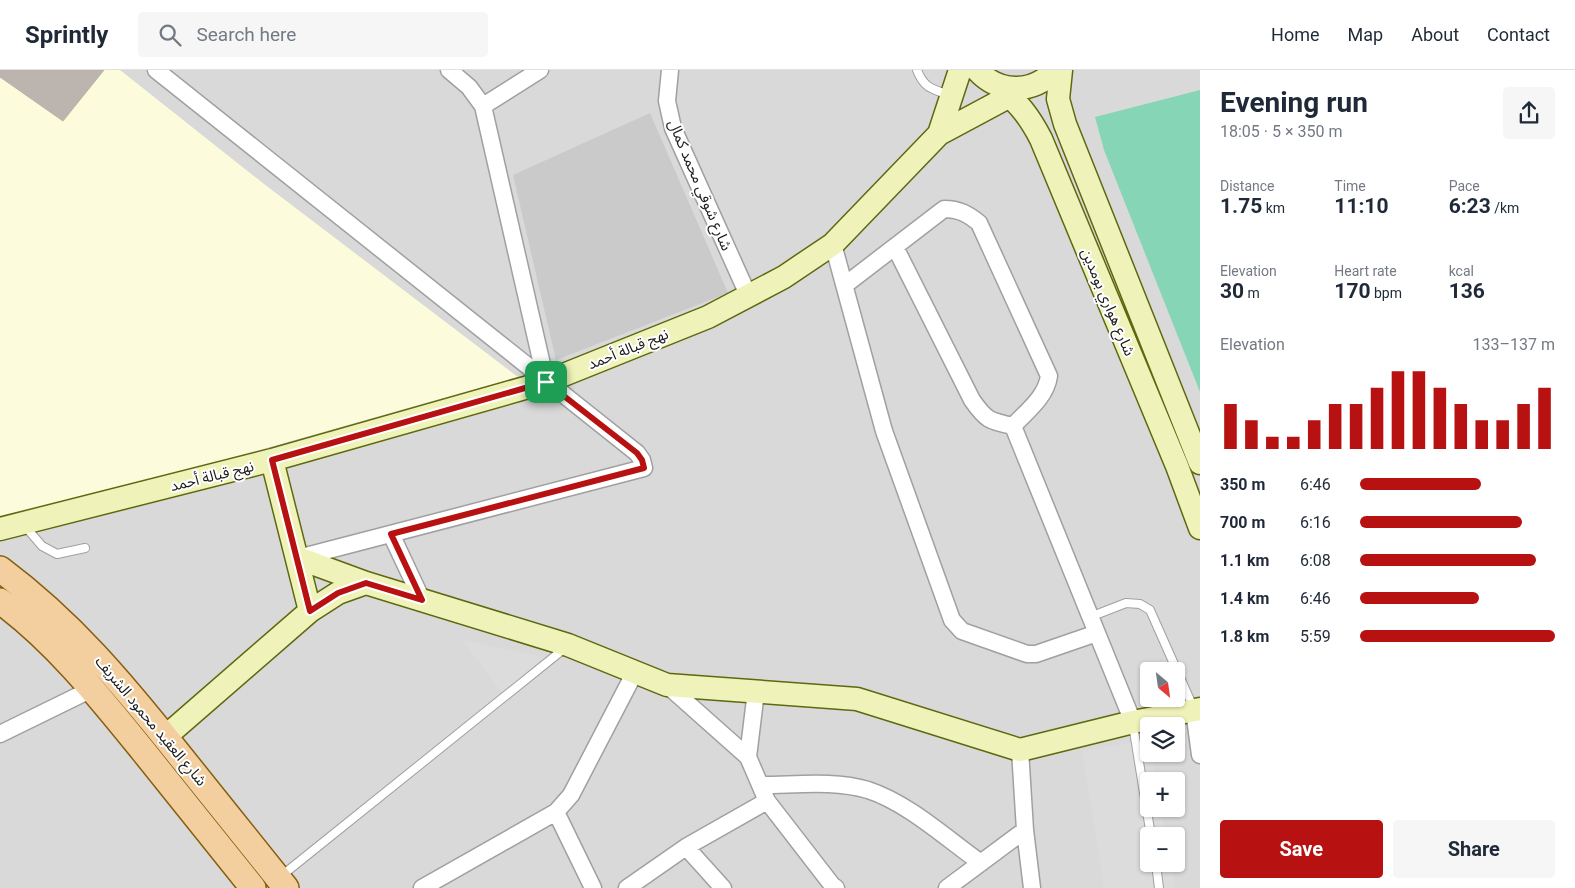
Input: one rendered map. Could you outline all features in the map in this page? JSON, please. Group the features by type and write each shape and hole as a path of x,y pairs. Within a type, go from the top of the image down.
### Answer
{"main road":[{"name":"شارع العقيد محمود الشريف","path":"0,569 26,588 67,625 129,692 282,883"},
{"name":"شارع العقيد محمود الشريف","path":"0,601 48,642 92,689 253,888"}],"street":[{"path":"156,70 637,453 642,460 644,468 298,558"},
{"path":"483,106 540,70"},
{"name":"شارع شوقي محمد كمال","path":"670,70 667,101 673,128 749,296"},
{"name":"نهج قبالة أحمد","path":"939,134 960,70"},
{"name":"شارع هواري بومدين","path":"977,70 985,78 1009,90 1041,139 1177,466 1200,528"},
{"name":"نهج قبالة أحمد","path":"0,529 272,460 546,382 708,317 784,277 833,244 939,134 1009,90 1031,86 1044,81 1055,70"},
{"name":"شارع هواري بومدين","path":"1061,70 1058,99 1065,124 1200,462"},
{"path":"454,72 483,106 546,382"},
{"path":"845,285 944,209 955,209 967,214 979,223 1049,376 1048,387 1040,398 1012,426"},
{"path":"833,244 884,432 952,620 962,631 1027,654 1036,654 1097,633"},
{"path":"895,247 972,400 980,412 992,422 1012,426"},
{"path":"1012,426 1133,722"},
{"path":"272,460 310,611"},
{"path":"391,534 422,600"},
{"path":"298,558 366,583 568,645 667,685 857,699 1020,750 1133,722 1197,709 1200,755"},
{"path":"165,737 310,611 338,593 366,583"},
{"path":"422,888 556,812 571,795 635,672"},
{"path":"667,685 748,757 767,800 836,888"},
{"path":"0,734 92,689"},
{"path":"748,757 756,691"},
{"path":"1020,750 1025,830 1032,888"},
{"path":"761,785 834,784 868,790 899,803 981,863"},
{"path":"627,888 686,846 767,800"},
{"path":"556,812 593,888"},
{"path":"947,888 1025,830"},
{"path":"686,846 723,888"}],"lane":[{"path":"917,70 922,81 928,87 951,96"},
{"path":"22,524 42,546 57,554 85,548"},
{"path":"1090,617 1126,603 1140,604 1150,610 1197,709"},
{"path":"282,883 568,645"},
{"path":"1133,722 1150,827"},
{"path":"1157,872 1159,888"}],"shaded area":[{"path":"0,70 1200,70 1200,888 0,888"},
{"path":"0,70 120,70 264,184 518,377 0,523"},
{"path":"650,113 728,293 556,360 513,175"},
{"path":"462,640 546,658 504,695"},
{"path":"1140,741 1140,762 1152,762 1154,772 1140,772 1140,817 1162,817 1164,827 1140,827 1140,872 1172,872 1175,888 1104,888 1082,751"}],"green space":[{"path":"1200,90 1200,392 1104,150 1095,117"}],"building":[{"path":"0,70 104,70 63,121 0,77"}],"route":[{"path":"546,382 637,453 642,460 644,468 391,534 422,600 366,583 338,593 310,611 272,460 546,382"}]}
